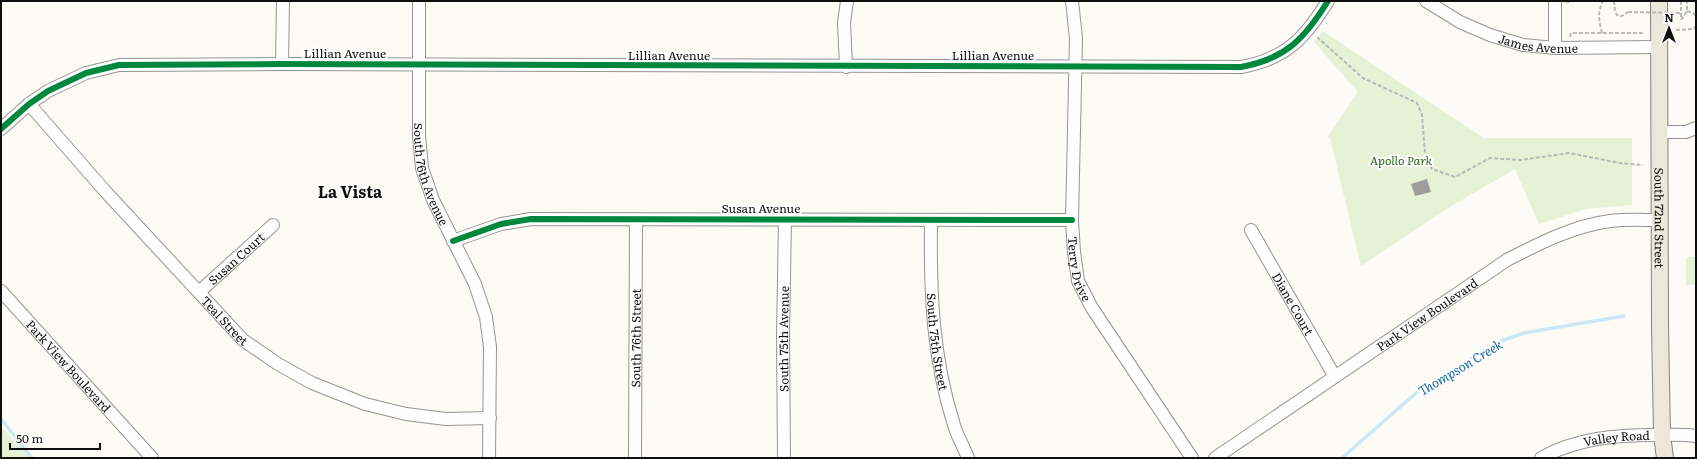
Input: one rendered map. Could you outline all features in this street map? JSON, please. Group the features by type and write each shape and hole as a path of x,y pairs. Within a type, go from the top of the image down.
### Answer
{"main road":[{"name":"South 72nd Street","path":"1659,1 1659,220 1662,435 1665,458"},
{"name":"South 72nd Street","path":"1658,458 1662,435"}],"street":[{"path":"282,1 282,64"},
{"name":"South 76th Avenue","path":"419,1 420,136 422,168 433,200 475,284 486,317 490,347 489,458"},
{"path":"846,67 844,23 847,1"},
{"name":"Terry Drive","path":"1072,1 1076,38 1072,220 1078,281 1092,308 1192,458"},
{"name":"Lillian Avenue","path":"1,129 29,104 48,91 86,73 119,65 282,64 846,67 1241,67 1258,63 1282,52 1297,42 1308,31 1328,1"},
{"name":"James Avenue","path":"1426,1 1460,22 1490,35 1523,45 1555,48 1660,47"},
{"path":"1555,1 1555,48"},
{"name":"Teal Street","path":"29,104 81,165 243,340 278,364 312,383 364,404 406,414 446,419 490,418"},
{"path":"1659,132 1686,132 1696,128"},
{"name":"Susan Avenue","path":"453,241 501,224 530,219 1072,220"},
{"name":"South 76th Street","path":"635,458 636,219"},
{"name":"South 75th Avenue","path":"784,458 783,336 785,219"},
{"name":"South 75th Street","path":"932,220 931,282 934,331 942,378 954,426 968,458"},
{"name":"Park View Boulevard","path":"1215,458 1507,260 1553,237 1585,226 1611,221 1659,220"},
{"name":"Susan Court","path":"199,292 273,225"},
{"name":"Diane Court","path":"1251,230 1335,377"},
{"name":"Park View Boulevard","path":"1,291 152,458"},
{"name":"Valley Road","path":"1541,458 1573,445 1596,438 1622,435 1696,436"}],"path":[{"path":"1602,33 1599,10 1603,1"},
{"path":"1614,1 1615,12 1618,16 1622,16 1628,12 1681,12"},
{"path":"1681,1 1682,20 1687,11 1686,1"},
{"path":"1687,11 1693,12 1696,16"},
{"path":"1676,30 1694,29 1696,25"},
{"path":"1570,37 1571,33 1643,33"},
{"path":"1317,36 1363,78 1418,103 1422,115 1426,154 1432,170 1455,177 1490,158 1521,160 1569,153 1620,163 1643,165"}],"green space":[{"name":"Apollo Park","path":"1323,31 1484,138 1632,138 1632,205 1586,209 1539,224 1515,169 1448,208 1361,266 1330,138 1327,138 1358,92 1314,42"},
{"path":"1686,257 1696,257 1696,285 1686,285"},
{"path":"1,426 30,458 1,458"}],"building":[{"path":"1427,179 1431,192 1415,196 1411,184"}],"waterway":[{"name":"Thompson Creek","path":"1342,458 1416,393 1498,342 1524,333 1624,316"},
{"name":"Thompson Creek","path":"1,419 32,458"}],"cycle path":[{"path":"1,129 29,104 48,91 86,73 119,65 282,64 1241,67 1270,59 1293,45 1311,26 1328,1"},
{"path":"453,241 501,224 531,219 1072,220"}],"district":[{"name":"La Vista","path":"350,191"}]}
